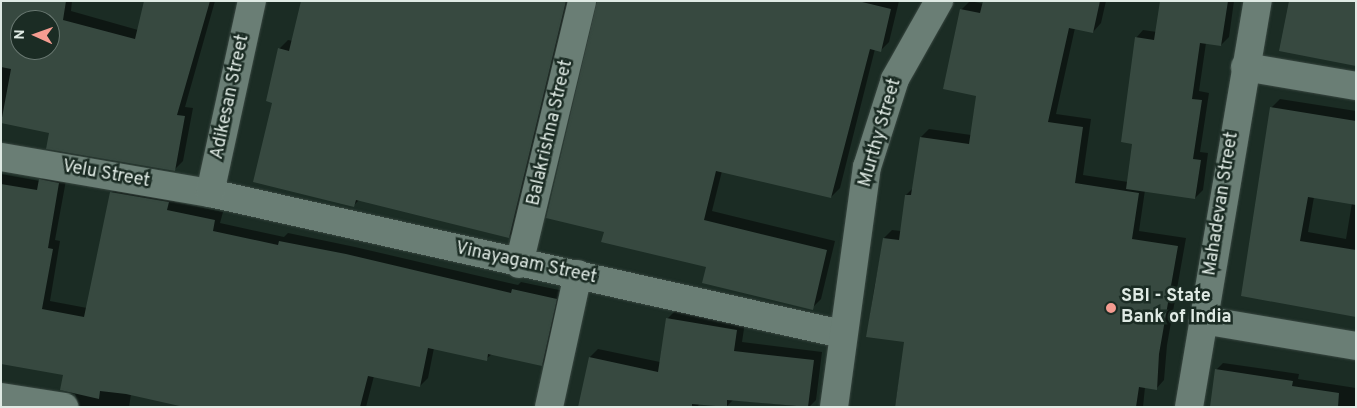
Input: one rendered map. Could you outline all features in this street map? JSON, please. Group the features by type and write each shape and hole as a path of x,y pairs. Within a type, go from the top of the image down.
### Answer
{"street":[{"name":"Adikesan Street","path":"210,193 252,1"},
{"name":"Balakrishna Street","path":"519,264 582,1"},
{"name":"Murthy Street","path":"834,407 842,334 867,167 895,79 939,1"},
{"name":"Mahadevan Street","path":"1189,407 1245,67 1258,1"},
{"path":"1245,67 1356,86"},
{"name":"Velu Street","path":"1,157 210,193"},
{"name":"Vinayagam Street","path":"210,193 519,264 578,274 842,334"},
{"path":"549,407 578,274"},
{"path":"1203,320 1356,346"},
{"path":"1,397 64,407"}],"building":[{"path":"1,1 66,1 63,20 135,39 144,1 210,1 177,115 185,116 175,171 46,149 49,133 1,123 11,69 1,67"},
{"path":"301,1 566,1 509,238 356,200 354,207 253,182 272,103 266,101 278,48 289,51"},
{"path":"597,1 858,1 891,9 881,52 870,49 831,198 716,171 704,220 827,250 813,310 702,283 706,267 601,242 604,232 546,218"},
{"path":"983,1 1100,1 1093,33 1069,28 1048,122 1083,127 1075,183 1139,193 1132,239 1178,246 1159,354 1157,390 1139,387 1136,407 895,407 904,342 866,337 883,238 899,240 905,195 911,195 920,137 969,144 976,96 943,89 960,9 980,13"},
{"path":"1160,1 1228,1 1221,46 1200,43 1192,99 1202,100 1193,159 1201,160 1195,199 1126,189 1132,144 1121,142 1135,37 1154,40"},
{"path":"1289,1 1356,1 1356,66 1279,51"},
{"path":"1270,107 1356,121 1356,205 1308,197 1300,241 1356,250 1356,317 1241,296"},
{"path":"39,179 59,183 48,248 53,249 42,309 84,317 110,192 169,202 167,210 215,220 213,231 278,245 279,241 346,254 511,293 512,289 557,299 542,366 488,354 487,361 428,348 420,387 368,376 360,407 184,407 126,394 100,391 99,399 60,390 63,375 1,364 1,184 37,190"},
{"path":"666,318 737,330 734,351 814,360 808,407 727,400 727,407 692,404 692,407 578,407 589,357 658,372"},
{"path":"1215,369 1293,381 1292,386 1339,393 1338,407 1210,407"}],"place":[{"name":"SBI - State Bank of India","path":"1111,308"}]}
